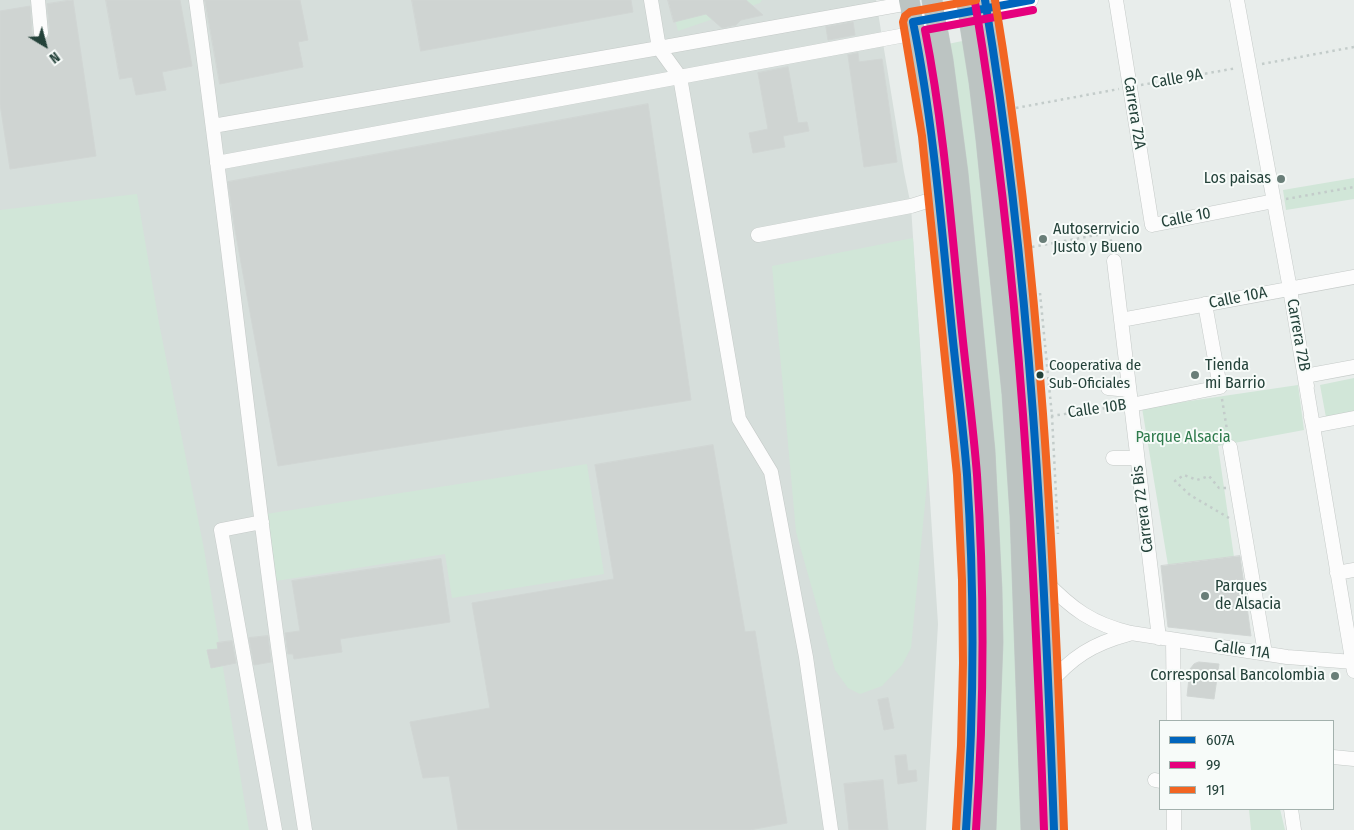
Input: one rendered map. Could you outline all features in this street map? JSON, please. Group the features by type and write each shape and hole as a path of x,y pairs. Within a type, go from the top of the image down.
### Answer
{"highway":[{"path":"976,5 1001,110 1018,249 1033,419 1044,580 1054,830"},
{"path":"976,5 979,82 992,188 1012,394 1020,516 1032,830"},
{"path":"934,9 943,60 958,173 985,450 993,642 986,830"},
{"path":"912,14 940,197 966,472 971,562 973,659 966,830"},
{"path":"1012,394 1028,356"},
{"path":"971,562 992,599"}],"street":[{"path":"38,0 41,33"},
{"path":"196,0 283,689 305,830"},
{"path":"651,0 659,48 680,77 739,419 771,472 806,658 831,830"},
{"path":"217,163 680,77 934,9 1032,0"},
{"name":"Carrera 72A","path":"1116,0 1152,225"},
{"name":"Carrera 72B","path":"1237,0 1290,288 1313,426"},
{"path":"213,126 659,48 912,14"},
{"path":"758,235 911,206 940,197"},
{"name":"Calle 10","path":"1152,225 1274,201"},
{"name":"Carrera 72 Bis","path":"1114,261 1159,638"},
{"name":"Calle 10A","path":"1121,320 1354,276"},
{"path":"1205,304 1220,387"},
{"path":"1305,376 1354,367"},
{"name":"Calle 10B","path":"1131,405 1220,387"},
{"path":"1108,388 1129,390"},
{"path":"1353,665 1313,426 1354,418"},
{"path":"1230,447 1265,653"},
{"path":"1113,458 1137,458"},
{"path":"262,522 221,530 275,830"},
{"path":"1337,573 1354,570"},
{"name":"Calle 11A","path":"1044,580 1061,598 1088,618 1113,629 1159,638 1353,665"},
{"name":"Calle 11A","path":"1048,686 1074,660 1100,642 1131,633"},
{"path":"1174,640 1174,720"},
{"path":"1334,756 1354,759"},
{"path":"1174,810 1174,830"},
{"path":"1290,810 1294,830"}],"path":[{"name":"Calle 9A","path":"1001,110 1354,47"},
{"path":"1274,201 1354,187"},
{"name":"Calle 10","path":"1018,249 1152,225"},
{"path":"1220,387 1230,447"},
{"name":"Calle 10B","path":"1033,419 1131,405"},
{"path":"1237,488 1219,488 1210,476 1197,480 1184,476 1175,481 1202,504 1243,524"}],"shaded area":[{"path":"0,0 876,0 911,206 938,624 926,830 0,830"}],"green space":[{"path":"670,0 762,0 760,3 678,31"},
{"path":"967,40 1012,476 1026,830 992,830 997,675 948,44"},
{"path":"1354,178 1354,199 1286,210 1283,190"},
{"path":"137,194 159,323 204,549 249,830 0,830 0,210"},
{"path":"913,238 928,473 911,648 902,665 882,686 860,694 848,688 835,670 796,532 772,266"},
{"path":"1354,378 1354,418 1327,423 1320,385"},
{"name":"Parque Alsacia","path":"1298,385 1304,430 1218,446 1234,557 1168,565 1142,408"},
{"path":"587,464 604,574 452,598 445,554 276,581 266,514"},
{"path":"1249,810 1280,810 1285,830 1251,830"}],"building":[{"path":"73,0 96,156 10,169 0,104 0,11 30,6 32,34 37,41 42,42 49,37 50,33 47,4"},
{"path":"106,0 180,0 192,66 162,72 166,90 136,95 132,77 120,79"},
{"path":"205,0 300,0 308,40 298,42 303,67 220,84"},
{"path":"412,0 631,0 633,12 421,51"},
{"path":"668,0 746,0 763,15 741,20 736,25 722,28 706,14 674,22"},
{"path":"853,22 855,35 828,40 826,27"},
{"path":"858,53 859,62 882,59 897,162 864,167 848,55"},
{"path":"788,67 798,123 807,122 809,131 783,136 785,147 753,153 749,133 768,129 758,73"},
{"path":"648,104 691,400 278,466 228,182"},
{"path":"713,445 745,632 755,631 787,823 750,830 458,830 449,776 423,778 410,722 490,708 472,603 614,579 595,465"},
{"name":"Parques de Alsacia","path":"1240,556 1251,636 1168,627 1161,566"},
{"path":"441,559 450,622 340,639 342,652 294,659 293,654 288,654 285,633 300,631 292,581"},
{"path":"268,636 271,662 254,665 249,638"},
{"path":"232,641 236,663 211,668 207,650 218,649 217,643"},
{"path":"1199,662 1219,664 1214,699 1187,696 1190,669"},
{"path":"888,698 894,728 884,730 878,700"},
{"path":"906,755 908,771 916,770 917,781 898,784 895,756"},
{"path":"883,780 888,830 849,830 844,784"}],"transit line":[{"name":"191","path":"956,829 963,663 962,580 957,475 922,136 903,22 905,16 910,12 976,0"},
{"name":"607A","path":"985,0 1014,206 1033,414 1040,518 1054,830"},
{"name":"191","path":"995,0 1024,206 1043,414 1050,518 1064,830"},
{"name":"607A","path":"966,830 973,653 970,520 964,437 936,171 926,96 913,22 1031,0"},
{"name":"99","path":"975,2 1004,208 1023,414 1030,518 1044,830"},
{"name":"99","path":"976,830 983,652 980,519 974,437 946,176 932,66 925,30 1033,10"}],"place":[{"name":"Los paisas","path":"1281,179"},
{"name":"Autoserrvicio Justo y Bueno","path":"1043,239"},
{"name":"Cooperativa de Sub-Oficiales","path":"1040,375"},
{"name":"Tienda mi Barrio","path":"1195,375"},
{"name":"Parques de Alsacia","path":"1205,596"},
{"name":"Corresponsal Bancolombia","path":"1335,676"}]}
